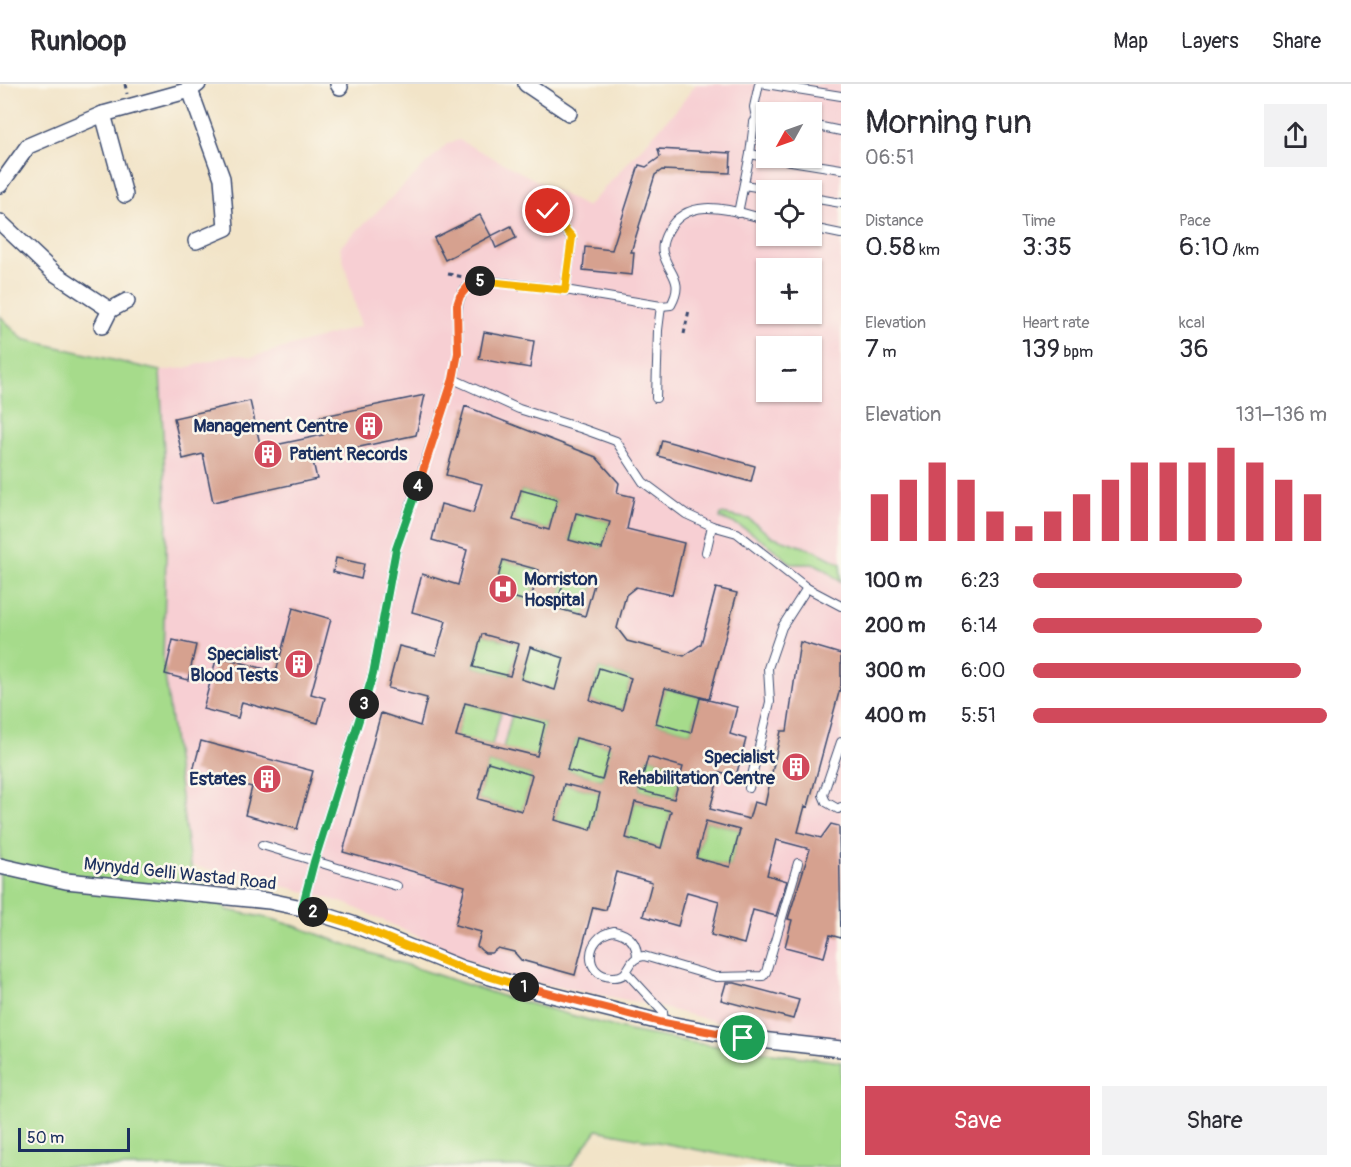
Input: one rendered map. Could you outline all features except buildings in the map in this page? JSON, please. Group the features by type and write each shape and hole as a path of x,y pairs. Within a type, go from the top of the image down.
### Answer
{"street":[{"path":"526,84 569,112"},
{"path":"0,185 28,146 103,114 194,87 222,178 226,228 196,241"},
{"path":"103,114 125,195"},
{"path":"0,222 54,273 110,310"},
{"path":"102,326 110,310 127,301"},
{"name":"Mynydd Gelli Wastad Road","path":"0,866 66,881 269,901 302,908 352,924 461,968 536,991 664,1023 743,1038 841,1049"}],"lane":[{"path":"738,213 756,118 754,107 759,84"},
{"path":"766,84 841,96"},
{"path":"822,127 841,131"},
{"path":"750,154 756,155"},
{"path":"822,166 841,169"},
{"path":"744,184 756,186"},
{"path":"822,200 841,203"},
{"path":"302,908 314,862 373,674 396,549 453,379 458,353 457,305 460,296 470,284 477,280 565,290 661,306 671,305 677,288 675,275 663,253 663,243 674,221 694,209 711,207 756,217"},
{"path":"548,211 572,237 565,290"},
{"path":"822,230 841,234"},
{"path":"656,398 661,306"},
{"path":"453,379 519,409 616,441 643,482 686,514 712,526 737,533 807,588 841,606"},
{"path":"706,552 712,526"},
{"path":"749,788 770,702 768,668 782,627 807,588"},
{"path":"841,742 823,795 826,802 838,809 841,807"},
{"path":"262,845 397,886"},
{"path":"637,957 634,943 622,933 606,933 594,942 591,949 592,963 601,974 615,978 627,973 632,961 637,957 644,956 716,977 762,976 766,972 798,863"},
{"path":"627,973 663,1012 664,1023"}],"path":[{"path":"684,334 690,310"}],"shaded area":[{"name":"Morriston Hospital","path":"696,84 841,84 841,1042 738,1027 643,1003 506,977 347,904 295,889 190,865 163,660 167,517 160,371 185,368 235,354 252,357 361,326 340,247 448,143 459,140 587,207 678,108"}],"green space":[{"path":"0,316 23,339 160,371 167,517 163,660 190,865 227,910 272,919 505,997 629,1031 694,1043 841,1062 841,1167 785,1167 597,1130 570,1167 0,1167"},
{"path":"521,490 557,500 549,530 513,520"},
{"path":"576,513 610,522 602,549 569,540"},
{"path":"721,514 749,519 771,536 816,551 841,564 840,582 815,564 792,564 767,543 720,518"},
{"path":"503,560 539,570 530,602 494,592"},
{"path":"566,573 595,581 585,616 556,608"},
{"path":"482,634 519,644 510,676 473,667"},
{"path":"530,647 564,658 555,690 521,679"},
{"path":"599,668 631,678 622,710 590,700"},
{"path":"665,688 700,697 691,733 656,723"},
{"path":"465,703 501,712 492,745 456,736"},
{"path":"512,714 545,723 537,757 503,748"},
{"path":"576,738 611,747 602,780 567,770"},
{"path":"648,757 683,767 674,799 639,790"},
{"path":"488,762 532,775 522,811 478,799"},
{"path":"564,784 600,793 591,830 555,820"},
{"path":"635,802 671,811 661,848 626,838"},
{"path":"706,821 740,830 730,867 696,858"}],"place":[{"name":"Management Centre","path":"369,426"},
{"name":"Patient Records","path":"268,454"},
{"name":"Morriston Hospital","path":"503,589"},
{"name":"Specialist Blood Tests","path":"299,664"},
{"name":"Specialist Rehabilitation Centre","path":"796,767"},
{"name":"Estates","path":"267,779"}],"route":[{"path":"548,211 572,237 565,290 477,280 470,284 460,296 457,305 458,353 453,379 396,549 373,674 314,862 302,908 352,924 461,968 536,991 664,1023 743,1038"}]}
